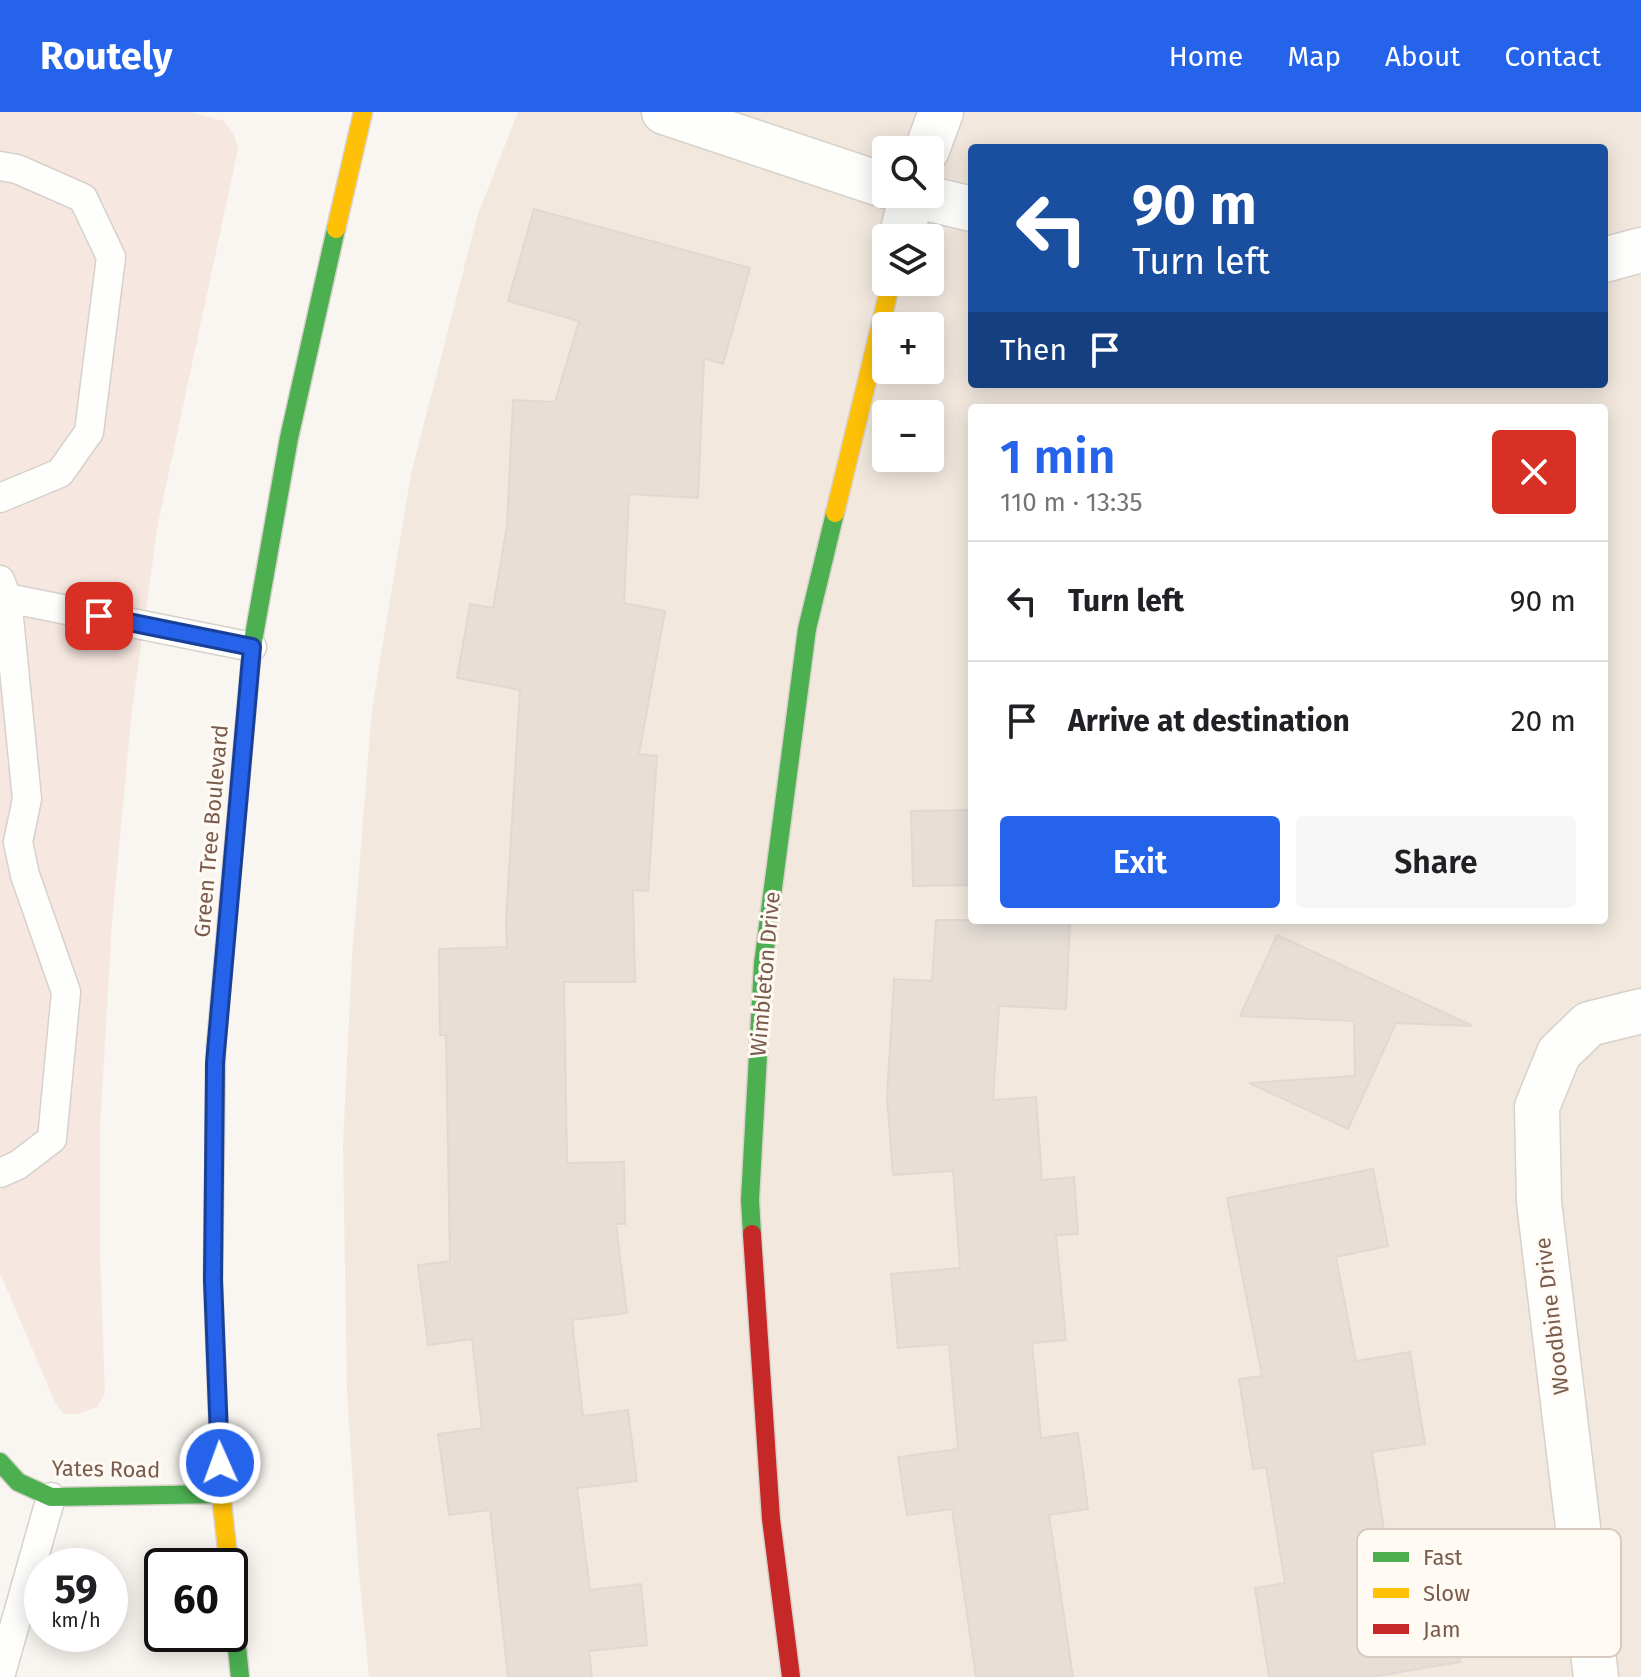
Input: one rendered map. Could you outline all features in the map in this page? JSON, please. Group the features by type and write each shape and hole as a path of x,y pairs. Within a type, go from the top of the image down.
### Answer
{"street":[{"name":"Green Tree Boulevard","path":"227,1548 221,1494 213,1280 215,1063 252,647 289,438 363,112"},
{"path":"664,112 872,181"},
{"path":"932,136 941,112"},
{"path":"944,202 968,208"},
{"path":"1608,259 1641,250"},
{"name":"Wimbleton Drive","path":"791,1677 771,1519 750,1200 763,964 807,629 888,296"},
{"name":"Woodbine Drive","path":"1578,1529 1539,1202 1537,1107 1559,1053 1589,1024 1641,1011"},
{"name":"Yates Road","path":"0,1462 18,1482 51,1497 221,1494"},
{"path":"237,1652 240,1677"},
{"name":"Woodbine Drive","path":"1594,1657 1596,1677"}],"lane":[{"path":"0,166 17,169 83,198 111,257 89,432 60,473 0,498"},
{"path":"0,1173 18,1165 52,1139 66,992 25,875 18,842 27,799 4,589 252,647"},
{"path":"3,1676 51,1497"}],"shaded area":[{"path":"0,112 191,112 224,121 234,135 238,149 158,523 132,710 112,922 100,1128 105,1393 97,1407 77,1414 63,1414 54,1400 0,1273"},
{"path":"518,112 1641,112 1641,1677 369,1677 347,1391 343,1144 352,957 372,710 411,474 478,214"}],"building":[{"path":"534,209 750,268 723,364 704,358 698,498 629,494 624,603 665,611 639,754 657,756 648,891 633,890 635,982 564,982 567,1163 624,1162 625,1224 616,1224 627,1313 572,1320 583,1416 628,1410 637,1481 577,1488 590,1590 641,1584 647,1645 589,1651 592,1677 508,1677 490,1510 449,1515 438,1434 482,1428 472,1339 428,1345 418,1265 450,1261 446,1035 440,1035 439,949 507,947 520,690 457,678 470,604 493,608 507,526 513,400 555,402 579,321 508,301"},
{"path":"968,810 968,885 913,886 911,811"},
{"path":"936,920 968,920 968,924 1070,924 1066,1009 999,1006 993,1100 1036,1097 1042,1180 1074,1177 1078,1234 1056,1235 1066,1340 1032,1343 1041,1438 1078,1433 1088,1509 1049,1515 1073,1677 976,1677 952,1509 907,1515 898,1457 958,1449 949,1344 898,1348 891,1274 960,1268 953,1171 893,1175 887,1098 894,979 932,981"},
{"path":"1277,935 1471,1026 1396,1023 1348,1129 1249,1083 1355,1076 1354,1021 1240,1016"},
{"path":"1373,1169 1388,1246 1336,1257 1356,1361 1410,1352 1425,1444 1372,1452 1384,1529 1357,1529 1357,1657 1459,1657 1460,1662 1371,1677 1269,1677 1255,1588 1285,1583 1266,1467 1253,1469 1239,1379 1262,1376 1227,1198"}],"traffic: fast":[{"path":"216,1046 252,647 289,438 336,229"},
{"path":"752,1234 750,1200 763,964 807,629 835,513"},
{"path":"0,1462 18,1482 51,1497 221,1494"},
{"path":"237,1652 240,1677"}],"traffic: slow":[{"path":"336,229 363,112"},
{"path":"835,513 888,296"},
{"path":"216,1046 213,1280 221,1494 227,1548"}],"traffic: jam":[{"path":"752,1234 771,1519 791,1677"}],"route":[{"path":"99,616 252,647 215,1063 213,1280 220,1463"}]}
